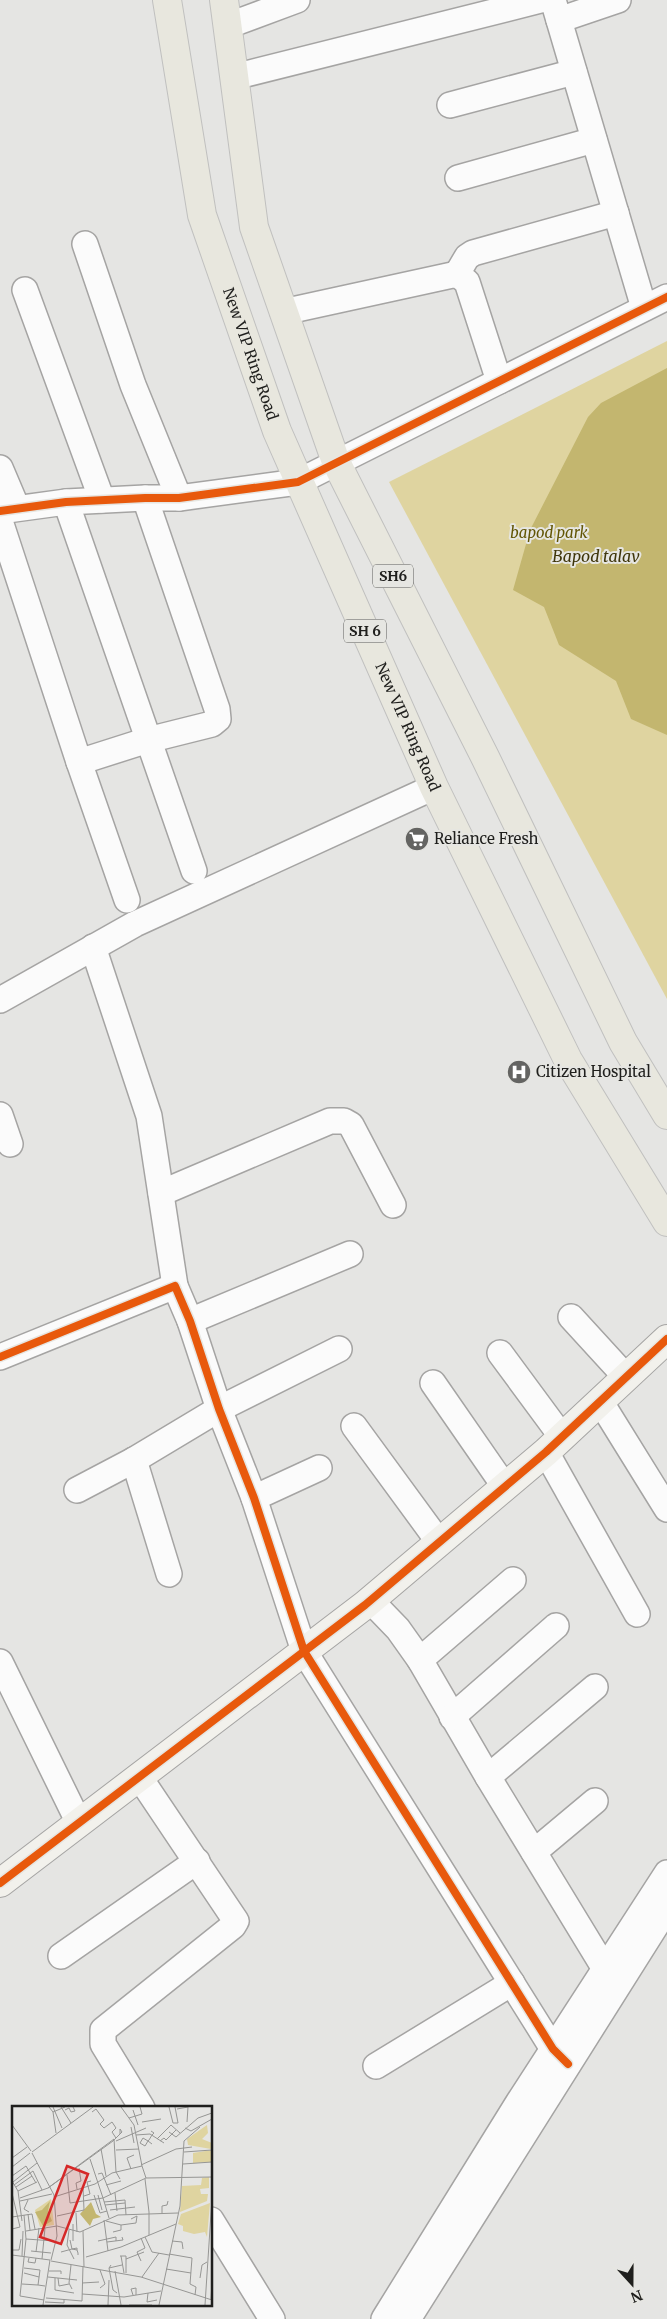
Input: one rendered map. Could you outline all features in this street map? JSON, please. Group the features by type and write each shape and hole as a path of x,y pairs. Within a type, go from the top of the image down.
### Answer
{"main road":[{"name":"New VIP Ring Road","path":"167,0 202,215 277,431 434,787 568,1060 667,1222"},
{"name":"SH6","path":"226,13 254,227 336,462 485,756 623,1042 667,1116"}],"street":[{"path":"226,13 297,0"},
{"path":"234,77 541,0"},
{"path":"618,0 556,10 644,308"},
{"path":"450,105 574,72"},
{"path":"458,178 594,140"},
{"path":"283,312 457,274 467,257 473,253 616,213"},
{"path":"85,244 133,385 179,498"},
{"path":"457,274 467,282 499,380"},
{"path":"25,290 102,500"},
{"path":"6,514 66,502 179,498 298,482 499,380 667,298"},
{"path":"0,468 6,514 79,762 127,900"},
{"path":"79,762 148,740 212,724 218,718 217,709 144,498"},
{"path":"66,502 194,871"},
{"path":"0,1000 135,924 434,787"},
{"path":"93,947 149,1116 175,1286 190,1321 219,1409 254,1498 304,1651 512,1983 561,2056"},
{"path":"0,1115 10,1144"},
{"path":"161,1193 330,1121 337,1120 351,1125 393,1205"},
{"path":"190,1321 350,1254"},
{"path":"0,1357 175,1286"},
{"path":"571,1317 625,1376"},
{"path":"0,1883 140,1778 370,1600 554,1444 667,1339"},
{"path":"77,1490 134,1460 219,1409 339,1350"},
{"path":"500,1353 554,1444 637,1614"},
{"path":"433,1383 504,1487"},
{"path":"600,1401 667,1509"},
{"path":"354,1426 439,1542"},
{"path":"134,1460 169,1574"},
{"path":"254,1498 319,1468"},
{"path":"420,1660 512,1580"},
{"path":"370,1600 398,1629 420,1660 452,1717 605,1969"},
{"path":"452,1717 556,1626"},
{"path":"0,1662 79,1823"},
{"path":"488,1777 595,1687"},
{"path":"140,1778 235,1917 235,1924 103,2030 103,2044 141,2106"},
{"path":"534,1852 595,1801"},
{"path":"61,1956 197,1861"},
{"path":"408,2319 561,2056 605,1969 667,1873"},
{"path":"384,2319 561,2056 667,1908"},
{"path":"376,2066 512,1983"},
{"path":"212,2222 272,2319"}],"green space":[{"name":"bapod park","path":"667,341 667,999 389,482"}],"water":[{"name":"Bapod talav","path":"667,368 667,735 631,719 616,681 559,645 544,607 513,590 530,530 588,417 601,403"}],"cycle path":[{"path":"0,511 66,502 179,498 298,482 667,297"},
{"path":"0,1357 175,1286 190,1321 219,1409 254,1498 304,1651 553,2049 568,2064"},
{"path":"0,1883 365,1605 546,1452 667,1339"}],"place":[{"name":"Reliance Fresh","path":"417,839"},
{"name":"Citizen Hospital","path":"519,1072"}]}
